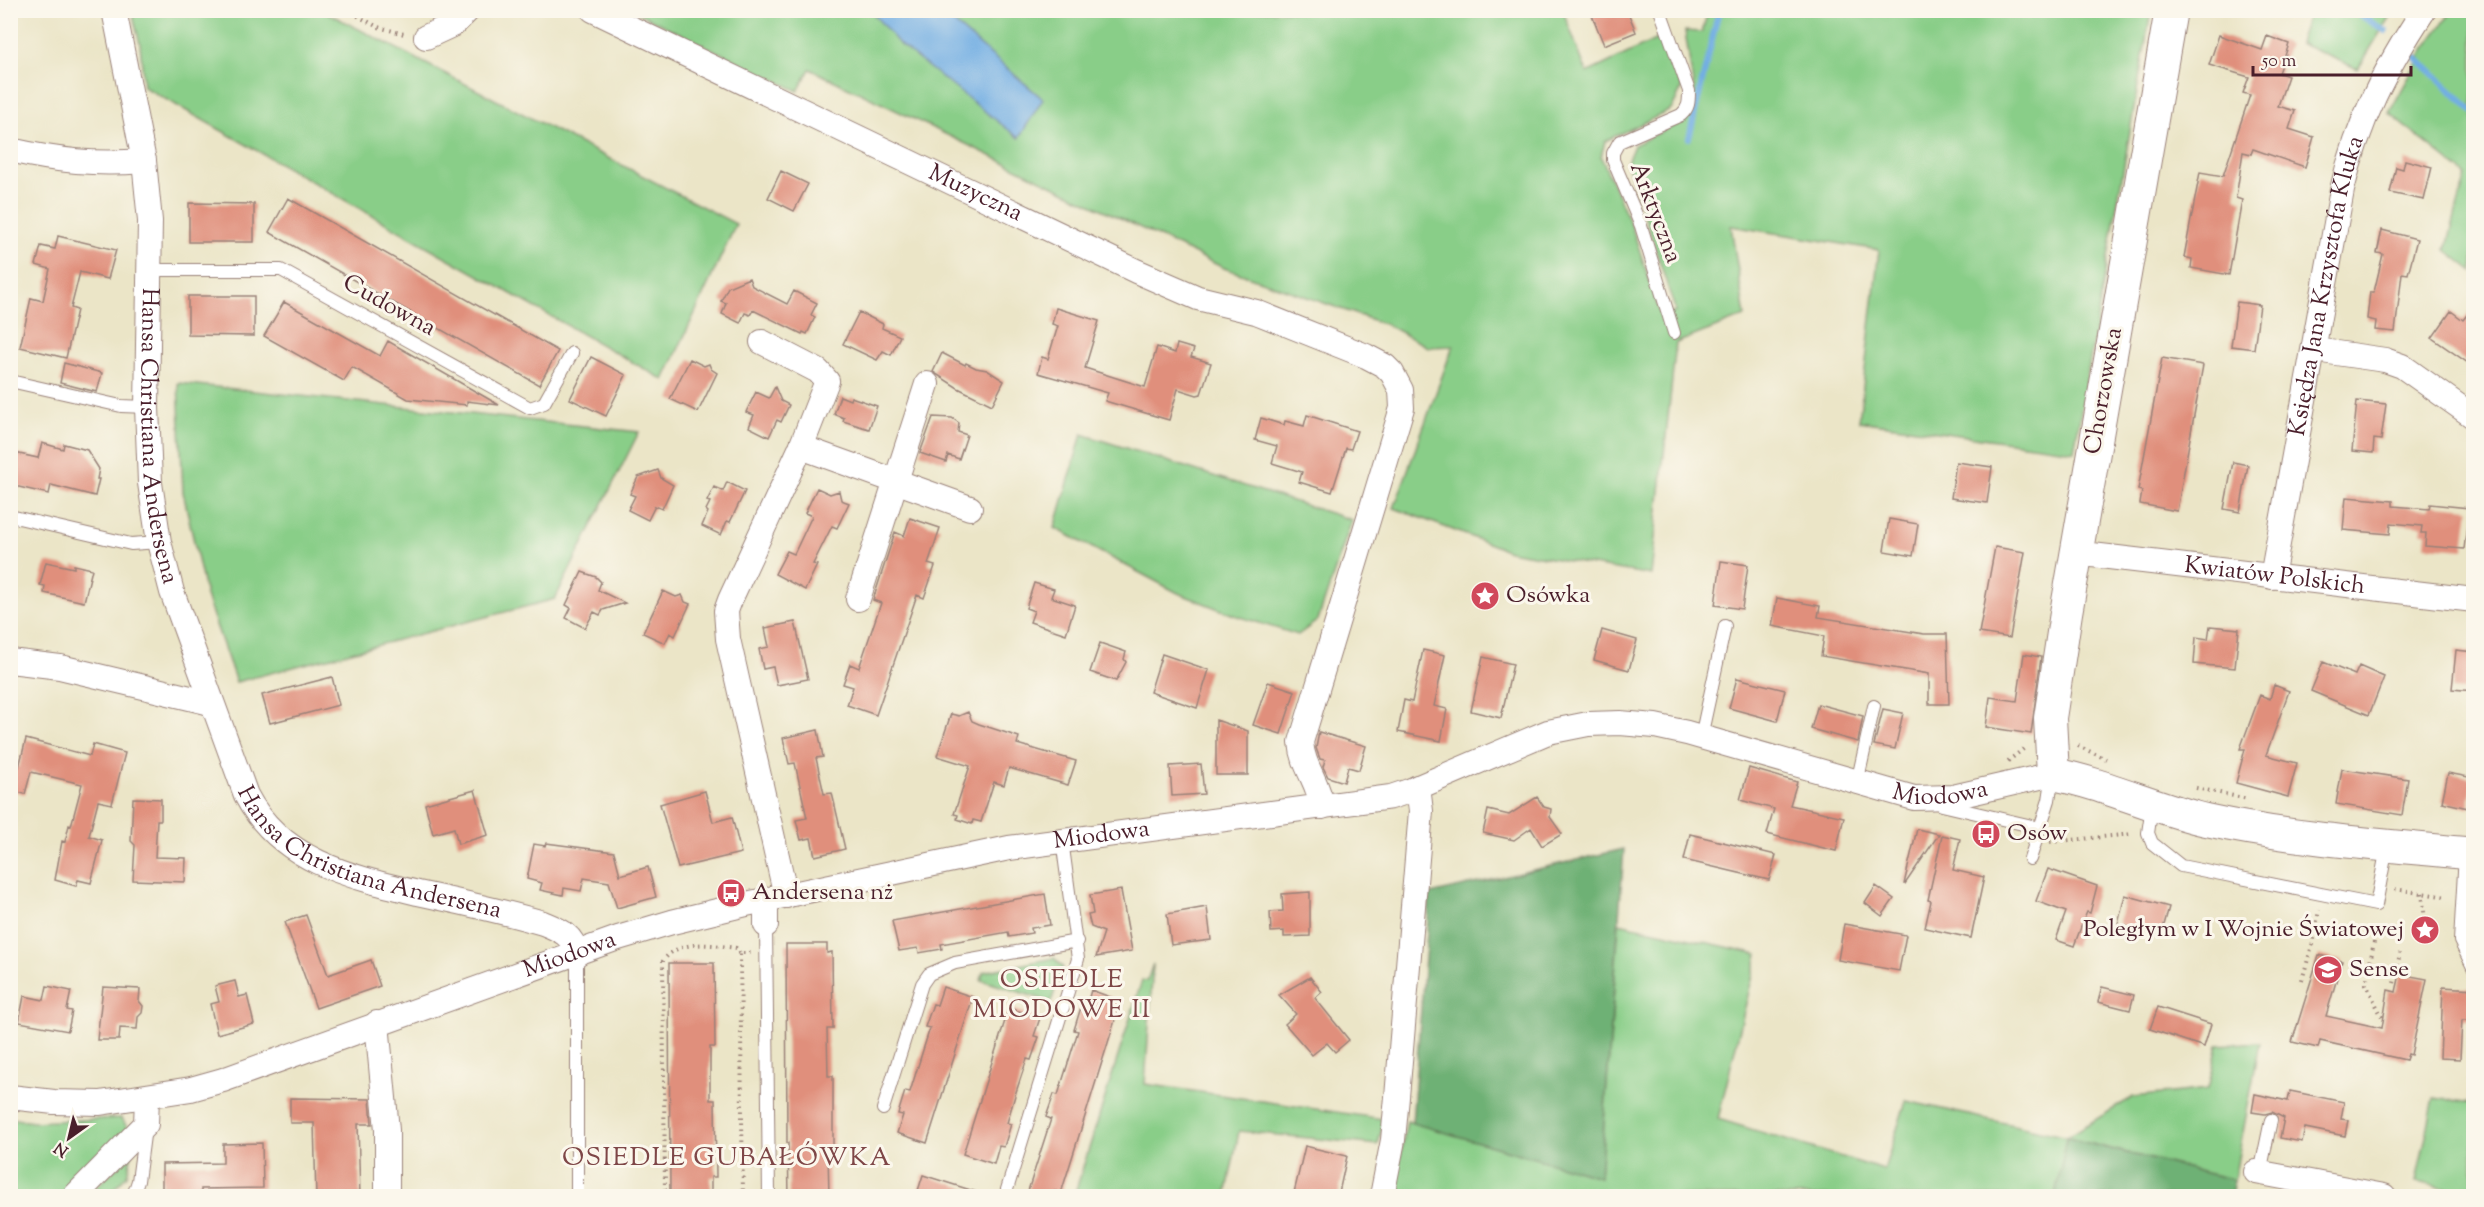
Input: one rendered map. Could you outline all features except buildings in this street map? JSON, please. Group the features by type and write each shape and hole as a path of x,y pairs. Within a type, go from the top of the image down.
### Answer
{"street":[{"name":"Hansa Christiana Andersena","path":"114,10 144,161 150,221 147,408 150,483 159,542 172,592 235,769 253,810 274,832 304,855 339,873 543,923 568,935 574,942 577,954"},
{"path":"426,38 454,24 468,10"},
{"name":"Muzyczna","path":"593,10 1136,271 1198,298 1257,312 1366,356 1385,366 1392,373 1401,390 1402,408 1301,742 1302,757 1320,793 1322,807"},
{"name":"Chorzowska","path":"2053,774 2050,718 2075,553 2171,10"},
{"name":"Księdza Jana Krzysztofa Kluka","path":"2272,577 2315,350 2342,189 2353,147 2365,113 2383,76 2424,10"},
{"path":"10,150 76,163 111,164 144,161"},
{"path":"762,342 818,371 827,381 801,447 735,586 726,612 728,639 776,898 766,925"},
{"path":"2315,350 2385,360 2402,366 2474,417"},
{"path":"858,599 927,384"},
{"path":"801,447 970,508"},
{"name":"Kwiatów Polskich","path":"2075,553 2474,600"},
{"path":"10,661 60,667 211,703"},
{"name":"Miodowa","path":"10,1097 76,1103 176,1093 223,1080 377,1023 672,922 1009,848 1383,798 1418,787 1500,751 1564,728 1588,724 1628,723 1664,728 1914,798 1942,798 2053,774 2087,780 2150,819 2229,824 2470,854"},
{"path":"1382,1197 1393,1140 1398,1085 1420,811 1418,787"},
{"path":"377,1023 387,1130 387,1197"},
{"path":"75,1197 146,1124 147,1097"},
{"path":"2258,1172 2384,1197"}],"lane":[{"name":"Arktyczna","path":"1660,10 1689,91 1689,101 1686,110 1681,115 1619,142 1612,160 1641,226 1674,333"},
{"name":"Cudowna","path":"149,270 281,270 530,408 544,403 572,353"},
{"path":"10,381 121,406 147,408"},
{"path":"10,516 131,544 159,542"},
{"path":"1701,737 1725,626"},
{"path":"1857,783 1874,706"},
{"path":"2030,859 2050,796 2053,774"},
{"path":"1984,790 1987,807 1995,817"},
{"path":"1914,798 2040,828"},
{"path":"2150,819 2152,843 2181,866 2376,905 2387,845"},
{"path":"1005,1197 1077,966 1077,941 1062,840"},
{"path":"2470,854 2460,940 2474,969"},
{"path":"766,925 769,1197"},
{"path":"883,1109 922,984 929,974 954,963 1077,941"},
{"path":"577,954 578,1197"},
{"path":"2258,1172 2271,1120"},
{"path":"133,1197 138,1181 146,1124"}],"path":[{"path":"347,10 378,27 426,38"},
{"path":"2047,843 2150,819"},
{"path":"2380,887 2463,900"},
{"path":"2422,893 2425,920"},
{"path":"2302,980 2313,942 2322,894"},
{"path":"2374,942 2366,984 2383,1019"},
{"path":"665,1197 663,961 668,955 699,944 736,948 740,953 743,1197"},
{"path":"740,953 767,952"},
{"path":"2394,982 2400,953"}],"green space":[{"path":"132,11 324,11 736,224 664,380 144,87 140,44"},
{"path":"634,11 1563,11 1587,73 1661,37 1682,88 1671,110 1605,141 1601,157 1632,227 1660,314 1676,312 1627,162 1634,145 1686,120 1694,91 1685,31 1702,32 1708,11 2151,11 2074,451 1859,421 1879,250 1731,226 1745,316 1676,343 1651,575 1509,551 1394,508 1453,346 1428,347 1387,325 1224,268 810,69 798,91"},
{"path":"2303,11 2393,11 2358,69 2299,43 2309,14"},
{"path":"2452,11 2473,11 2473,271 2446,250 2466,175 2389,113 2425,48"},
{"path":"178,383 639,432 555,599 236,682 206,596 183,492"},
{"path":"1082,434 1352,520 1318,620 1298,635 1234,615 1178,593 1055,528"},
{"path":"1624,849 1600,1177 1412,1123 1430,894"},
{"path":"1619,923 1758,954 1718,1119 1884,1170 1906,1101 2067,1137 2133,1097 2208,1089 2218,1045 2260,1042 2234,1180 2068,1138 2055,1196 1393,1196 1407,1121 1600,1177"},
{"path":"1054,958 1063,967 1051,1002 981,980 983,972"},
{"path":"1153,964 1145,1084 1384,1119 1378,1145 1239,1131 1226,1196 1074,1196 1142,980 1147,981"},
{"path":"2434,1098 2473,1103 2473,1193 2416,1182"},
{"path":"10,1118 33,1122 122,1118 129,1131 59,1196 11,1196"},
{"path":"2067,1138 2234,1180 2231,1196 2055,1196"},
{"path":"132,1153 127,1175 107,1196 87,1196"}],"water":[{"path":"871,11 940,11 1043,99 1019,138 900,45"}],"waterway":[{"path":"1689,138 1719,10"},
{"path":"2351,10 2386,31"},
{"path":"2410,52 2474,112"}],"place":[{"name":"Osówka","path":"1485,596"},
{"name":"Osów","path":"1986,834"},
{"name":"Andersena nż","path":"731,893"},
{"name":"Poległym w I Wojnie Światowej","path":"2425,930"},
{"name":"Sense","path":"2328,970"}],"district":[{"name":"OSIEDLE MIODOWE II","path":"1062,995"},
{"name":"OSIEDLE GUBAŁÓWKA","path":"727,1158"}]}
